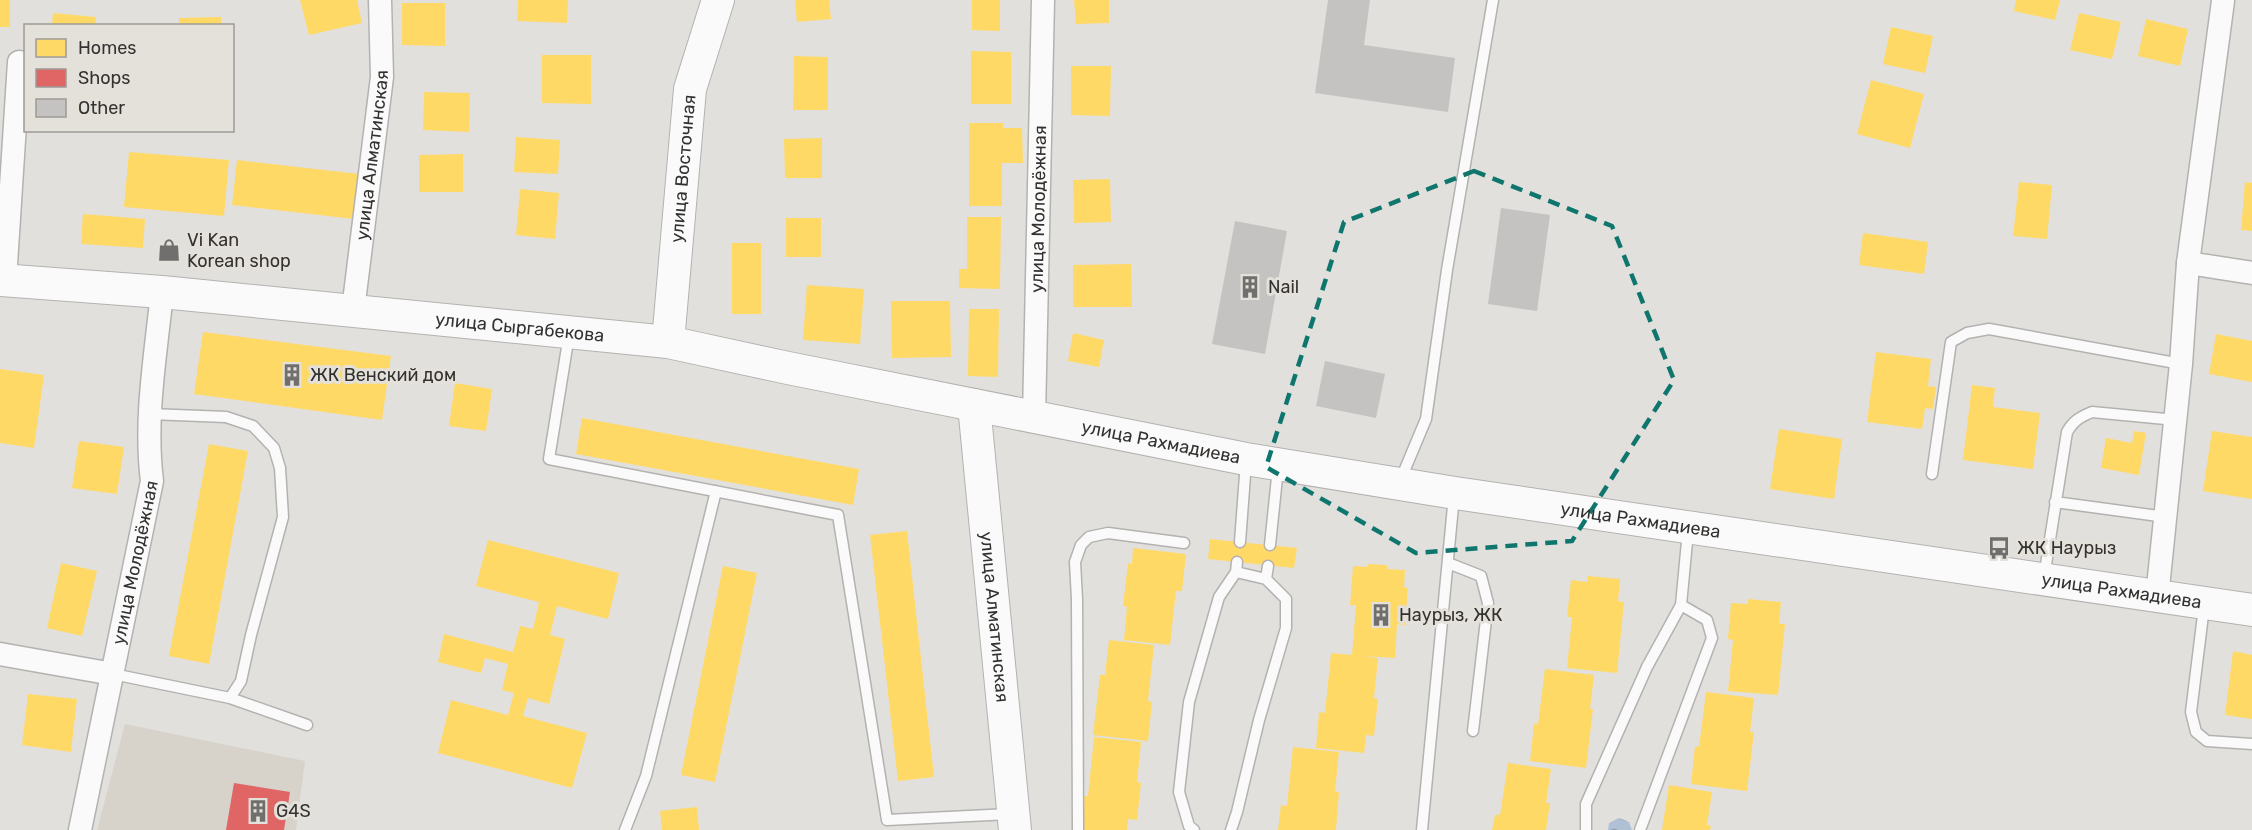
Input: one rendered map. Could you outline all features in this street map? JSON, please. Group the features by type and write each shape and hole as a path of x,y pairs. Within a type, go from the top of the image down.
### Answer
{"street":[{"name":"улица Алматинская","path":"353,310 382,76 380,0"},
{"name":"улица Восточная","path":"668,342 690,89 718,0"},
{"name":"улица Молодёжная","path":"1034,417 1043,0"},
{"path":"2157,597 2176,420 2188,263 2223,1"},
{"path":"3,280 15,61"},
{"path":"2188,263 2252,273"},
{"name":"улица Сыргабекова","path":"3,280 162,292 668,342 1034,417"},
{"name":"улица Молодёжная","path":"80,830 152,481 149,460 150,414 162,292"},
{"name":"улица Алматинская","path":"974,405 1014,822"},
{"name":"улица Рахмадиева","path":"1034,417 1246,459 1455,493 2252,610"},
{"path":"0,654 113,674"}],"lane":[{"path":"1399,484 1426,419 1447,270 1493,0"},
{"path":"1932,474 1951,342 1967,333 1989,329 2181,364"},
{"path":"569,332 549,459 838,515 887,820 1014,822"},
{"path":"2043,580 2067,432 2072,424 2079,417 2092,412 2176,420"},
{"path":"150,414 226,417 253,426 274,448 280,468 282,517 251,635 242,681 230,698"},
{"path":"1240,542 1246,459"},
{"path":"1270,545 1279,464"},
{"path":"625,830 646,776 716,491"},
{"path":"1422,830 1455,493"},
{"path":"2055,502 2166,517"},
{"path":"1586,830 1587,804 1647,667 1681,605 1688,528"},
{"path":"1078,830 1075,562 1078,550 1089,537 1108,533 1184,543"},
{"path":"1448,564 1481,576 1488,603 1473,731"},
{"path":"1266,579 1268,566"},
{"path":"1194,830 1189,826 1179,792 1189,702 1219,597 1236,567 1266,579 1286,599 1286,628 1259,720 1231,830"},
{"path":"2204,603 2192,712 2196,732 2207,741 2252,744"},
{"path":"1640,830 1712,638 1707,620 1681,605"},
{"path":"113,674 230,698 307,725"}],"highlighted area":[{"path":"1474,171 1612,226 1674,380 1572,541 1416,553 1266,467 1344,222"}],"shaded area":[{"path":"125,724 305,761 296,830 97,830"}],"water":[{"path":"1619,818 1629,822 1632,830 1608,830 1609,823"}],"building: Homes":[{"path":"0,0 10,0 10,27 0,27"},
{"path":"300,0 357,0 362,23 309,35"},
{"path":"518,0 568,0 567,23 517,21"},
{"path":"795,0 829,0 831,19 797,22"},
{"path":"972,0 1000,0 1000,31 972,30"},
{"path":"1074,0 1109,0 1109,23 1076,24"},
{"path":"2016,0 2060,0 2055,20 2014,11"},
{"path":"402,3 445,3 445,46 402,45"},
{"path":"53,13 96,17 95,24 52,24"},
{"path":"2079,13 2121,22 2112,59 2070,50"},
{"path":"221,17 221,24 179,24 179,18"},
{"path":"2146,19 2188,29 2180,66 2138,56"},
{"path":"1891,27 1933,36 1925,73 1883,64"},
{"path":"971,51 1011,52 1011,104 971,104"},
{"path":"542,55 591,55 591,104 542,103"},
{"path":"794,56 828,57 828,110 793,110"},
{"path":"1071,66 1111,66 1110,116 1071,115"},
{"path":"1871,80 1924,94 1910,148 1857,134"},
{"path":"424,92 470,93 469,132 423,130"},
{"path":"969,123 1003,123 1003,128 1022,128 1023,163 1002,163 1002,206 969,206"},
{"path":"516,137 560,140 558,174 514,172"},
{"path":"822,138 822,178 785,178 784,139"},
{"path":"129,152 229,160 224,216 124,207"},
{"path":"463,154 463,192 419,192 419,155"},
{"path":"237,160 359,174 354,219 232,205"},
{"path":"1110,179 1111,222 1074,223 1073,180"},
{"path":"2019,182 2052,185 2047,239 2013,236"},
{"path":"2245,182 2252,183 2252,231 2241,230"},
{"path":"520,189 559,193 555,239 516,235"},
{"path":"83,214 145,219 143,248 81,244"},
{"path":"967,217 1001,217 1000,289 959,288 959,269 967,269"},
{"path":"786,218 821,218 821,257 786,257"},
{"path":"1863,233 1928,242 1924,274 1859,265"},
{"path":"732,243 761,243 761,314 732,314"},
{"path":"1131,264 1132,307 1073,307 1073,265"},
{"path":"807,285 864,289 860,344 803,340"},
{"path":"891,301 950,301 951,357 892,358"},
{"path":"969,309 999,309 998,377 968,376"},
{"name":"ЖК Венский дом","path":"203,332 391,356 382,420 194,394"},
{"path":"1073,333 1104,340 1099,367 1068,361"},
{"path":"2216,334 2252,341 2252,382 2209,374"},
{"path":"1876,352 1931,359 1928,386 1936,387 1933,409 1925,408 1922,429 1867,422"},
{"path":"0,369 44,375 34,448 0,443"},
{"path":"455,383 492,389 486,431 449,426"},
{"path":"1972,385 1995,388 1993,407 2040,413 2033,469 1963,460"},
{"path":"582,418 859,469 853,505 576,454"},
{"path":"1779,429 1842,439 1834,499 1770,489"},
{"path":"2134,431 2146,433 2139,475 2101,468 2106,438 2132,443"},
{"path":"2212,431 2252,437 2252,499 2203,491"},
{"path":"79,441 124,447 117,494 72,488"},
{"path":"209,444 248,451 209,664 169,656"},
{"path":"907,531 934,777 898,781 870,535"},
{"path":"1210,539 1297,548 1294,568 1208,559"},
{"path":"488,540 619,573 608,619 557,606 550,635 565,639 549,704 528,698 523,716 587,733 572,788 438,753 451,700 508,715 514,693 502,690 508,664 485,658 481,673 438,662 444,634 513,652 520,626 533,629 539,602 476,586"},
{"path":"1133,548 1186,554 1182,591 1176,591 1170,645 1124,640 1127,607 1123,606 1128,563 1132,564"},
{"path":"61,563 97,571 82,636 47,628"},
{"path":"1368,564 1387,565 1387,569 1405,570 1404,587 1408,588 1405,625 1397,624 1395,658 1363,656 1378,658 1374,698 1378,699 1374,736 1366,735 1364,753 1316,748 1319,712 1325,713 1331,653 1352,655 1356,605 1350,605 1353,566 1368,567"},
{"path":"723,566 757,573 715,782 681,775"},
{"path":"1588,576 1620,579 1618,601 1624,602 1617,673 1567,668 1572,617 1567,617 1571,580 1587,582"},
{"path":"1748,599 1781,602 1779,624 1785,624 1778,695 1728,691 1733,640 1728,639 1731,603 1748,604"},
{"path":"1109,640 1154,645 1148,701 1152,702 1148,741 1093,735 1100,675 1105,675"},
{"path":"2233,651 2252,655 2252,719 2225,715"},
{"path":"1545,669 1594,675 1590,709 1593,709 1586,768 1530,761 1534,724 1538,724"},
{"path":"1706,692 1754,698 1750,732 1754,732 1747,791 1691,784 1695,746 1699,747"},
{"path":"28,694 77,699 71,752 22,745"},
{"path":"1094,737 1141,742 1137,782 1141,783 1137,820 1128,819 1127,830 1079,830 1082,796 1088,796"},
{"path":"1293,747 1339,752 1335,792 1339,792 1336,830 1278,830 1281,805 1287,806"},
{"path":"1508,763 1551,769 1546,803 1550,803 1546,830 1492,830 1495,815 1500,815"},
{"path":"1669,785 1712,792 1707,825 1711,826 1710,830 1662,830"},
{"path":"697,807 699,830 662,830 660,811"}],"building: Shops":[{"name":"G4S","path":"234,783 290,792 284,830 226,830"}],"building: Other":[{"path":"1328,0 1370,0 1364,45 1455,58 1448,112 1315,93"},
{"path":"1501,208 1550,215 1537,311 1488,304"},
{"name":"Nail","path":"1235,221 1287,231 1265,354 1212,344"},
{"path":"1325,361 1385,374 1376,418 1316,406"}],"place":[{"name":"Vi Kan Korean shop","path":"169,250"},
{"name":"Nail","path":"1250,287"},
{"name":"ЖК Венский дом","path":"292,375"},
{"name":"ЖК Наурыз","path":"1999,548"},
{"name":"Наурыз, ЖК","path":"1381,615"},
{"name":"G4S","path":"258,811"}]}
